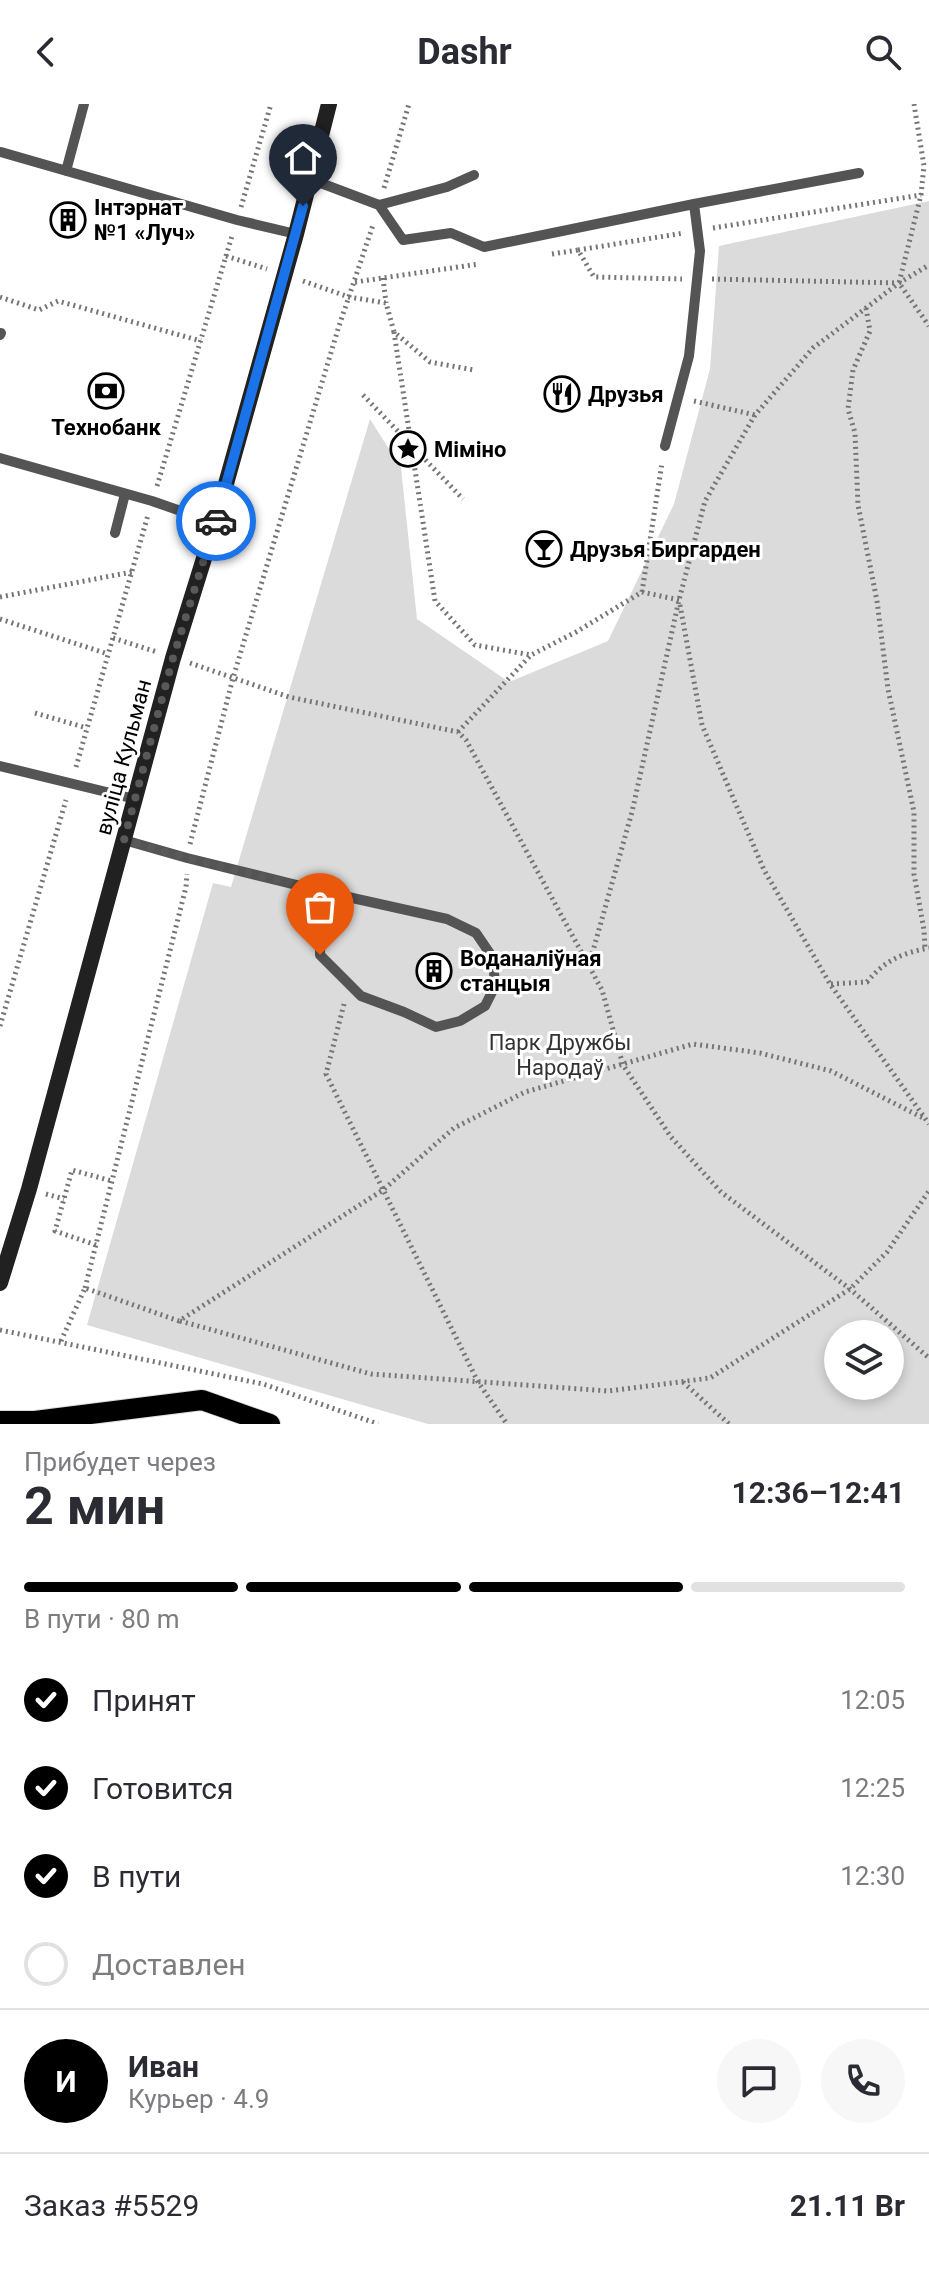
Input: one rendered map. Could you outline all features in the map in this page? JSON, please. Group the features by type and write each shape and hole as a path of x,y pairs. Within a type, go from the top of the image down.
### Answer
{"main road":[{"name":"вуліца Кульман","path":"0,1283 29,1189 173,658 215,523 296,234 329,104"},
{"path":"0,1421 35,1421 202,1400 270,1424"}],"lane":[{"path":"66,171 84,104"},
{"path":"1,152 296,234"},
{"path":"310,179 379,205 403,240 451,233 484,247 859,173"},
{"path":"379,205 447,187 474,175"},
{"path":"665,446 689,356 700,251 694,204"},
{"path":"0,458 152,501 215,523"},
{"path":"115,533 125,494"},
{"path":"0,766 135,799"},
{"path":"124,840 321,891 447,919 476,933 493,958 495,986 485,1006 460,1021 436,1027 361,996 320,955 321,891"}],"path":[{"path":"0,1026 271,104"},
{"path":"61,1341 85,1288 186,887 187,858 233,678 409,104"},
{"path":"914,104 924,166 921,195 899,283 929,326"},
{"path":"548,254 921,195"},
{"path":"578,250 594,277 899,283"},
{"path":"226,256 349,297 386,303"},
{"path":"355,282 488,263"},
{"path":"589,966 632,812 679,600 705,501 755,415 813,348 899,283 929,265"},
{"path":"383,278 435,601 475,645 531,655"},
{"path":"0,297 39,310 58,301 201,341"},
{"path":"830,984 867,982 879,967 892,959 928,947 914,874 914,812 888,689 877,601 858,505 855,433 848,409 853,370 870,331 866,308"},
{"path":"394,332 430,362 474,370"},
{"path":"363,395 463,499"},
{"path":"678,397 755,415"},
{"path":"642,592 665,446"},
{"path":"0,597 132,572"},
{"path":"458,732 531,655 642,592 679,600"},
{"path":"679,600 702,725 764,870 830,984 927,1122"},
{"path":"0,619 108,654"},
{"path":"233,678 289,697 458,732 466,740 602,990 623,1065 671,1137 721,1192 850,1289 929,1358"},
{"path":"35,713 87,728"},
{"path":"349,984 326,1074 478,1382 507,1424"},
{"path":"179,1321 383,1190 454,1128 525,1092 693,1044 760,1053 831,1071 927,1122"},
{"path":"96,1245 55,1231 72,1170 112,1181"},
{"path":"85,1288 179,1321 371,1374 609,1391 710,1378 850,1289 887,1252 929,1191"},
{"path":"0,1330 263,1384 378,1424"},
{"path":"682,1382 729,1424"}],"green space":[{"name":"Парк Дружбы Народаў","path":"929,201 929,1424 428,1424 87,1325 213,883 231,887 370,419 401,468 417,619 509,682 608,641 674,504 710,369 719,246"}],"way so far":[{"path":"216,521 173,658 124,840 321,891 320,955"}],"place":[{"name":"Інтэрнат №1 «Луч»","path":"68,220"},
{"name":"Технобанк","path":"106,391"},
{"name":"Друзья","path":"562,394"},
{"name":"Міміно","path":"408,449"},
{"name":"Друзья Биргарден","path":"544,549"},
{"name":"Воданаліўная станцыя","path":"434,971"}],"route":[{"path":"216,521 303,206"}]}
